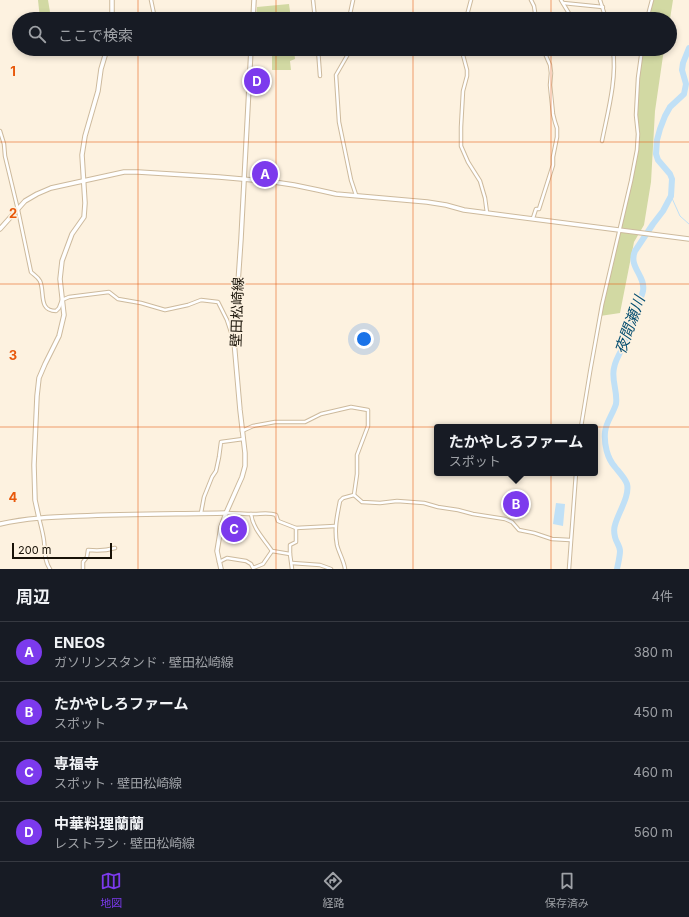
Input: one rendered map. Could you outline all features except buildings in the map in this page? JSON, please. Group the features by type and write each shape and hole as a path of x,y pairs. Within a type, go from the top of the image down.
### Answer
{"street":[{"path":"112,0 112,12"},
{"path":"150,0 153,12"},
{"path":"253,12 254,0"},
{"path":"313,0 314,12"},
{"path":"350,12 353,0"},
{"path":"468,12 471,0"},
{"path":"531,0 535,12"},
{"path":"600,0 604,12"},
{"path":"649,12 652,0"},
{"path":"562,1 603,7"},
{"path":"562,1 568,12"},
{"path":"50,569 45,555 44,540 35,500 34,465 37,396 39,378 59,336 64,315 60,279 62,261 72,234 84,217 85,204 82,155 85,136 98,91 101,69 105,56"},
{"name":"壁田松崎線","path":"221,569 217,552 221,527 242,477 245,453 234,341 251,56"},
{"path":"319,56 320,76"},
{"path":"348,56 336,75 338,122 351,180 356,195"},
{"path":"463,56 467,76 463,91 461,146 468,162 480,181 485,198 487,213"},
{"path":"533,218 536,209 539,209 553,165 554,144 557,137 557,128 550,85 550,65 546,56"},
{"path":"602,141 610,99 614,56"},
{"path":"582,424 602,305 637,150 638,134 636,115 641,56"},
{"path":"0,131 4,144 5,156 18,210 30,272 41,282 43,301 46,308 50,312 56,312 62,300 69,297 109,292 118,299 141,303 165,310 188,305 201,300 218,302 227,320 234,341"},
{"path":"0,228 25,202 36,194 51,188 84,180 124,172 138,172 294,184 318,190 427,202 464,210 689,239"},
{"path":"242,431 253,426 275,422 305,422 321,414 351,406 368,410 368,426 357,455 357,474 354,495"},
{"path":"201,514 204,497 216,471 221,442 243,439"},
{"path":"569,569 576,476"},
{"path":"344,569 337,543 335,526 340,501 343,498 354,495"},
{"path":"354,495 362,502 424,502 438,507 505,519 512,522 519,530 552,539 570,540"},
{"path":"0,524 16,520 101,515 271,513 276,515 278,521 296,528 335,526"},
{"path":"251,514 252,522 256,530 272,551 290,554"},
{"path":"292,569 290,545 296,542 296,528"},
{"path":"83,569 83,562 88,550 107,551 114,548"},
{"path":"219,562 226,558 246,561 251,564 253,568 263,564 272,551"},
{"path":"292,563 320,565 331,569"}],"green space":[{"path":"38,0 48,0 50,12 39,12"},
{"path":"652,0 673,0 671,12 649,12"},
{"path":"289,4 290,12 257,12 257,7"},
{"path":"272,56 295,56 295,59 290,61 291,70 272,70"},
{"path":"641,56 663,56 655,111 651,182 644,225 634,242 620,313 600,316 637,150 636,115"}],"water":[{"path":"556,503 565,504 563,526 553,524"}],"waterway":[{"name":"夜間瀬川","path":"617,569 620,551 615,537 614,528 627,494 627,484 612,463 608,455 605,441 607,425 616,404 613,372 615,364 631,330 643,291 642,281 635,267 633,257 635,251 663,211 671,196 672,179 670,174 658,160 656,154 657,140 665,116 670,107 684,94 686,84 682,70 689,48"},
{"path":"671,196 680,216 689,224"}],"place":[{"name":"中華料理蘭蘭","path":"257,81"},
{"name":"ENEOS","path":"265,174"},
{"name":"たかやしろファーム","path":"516,504"},
{"name":"専福寺","path":"234,529"}]}
